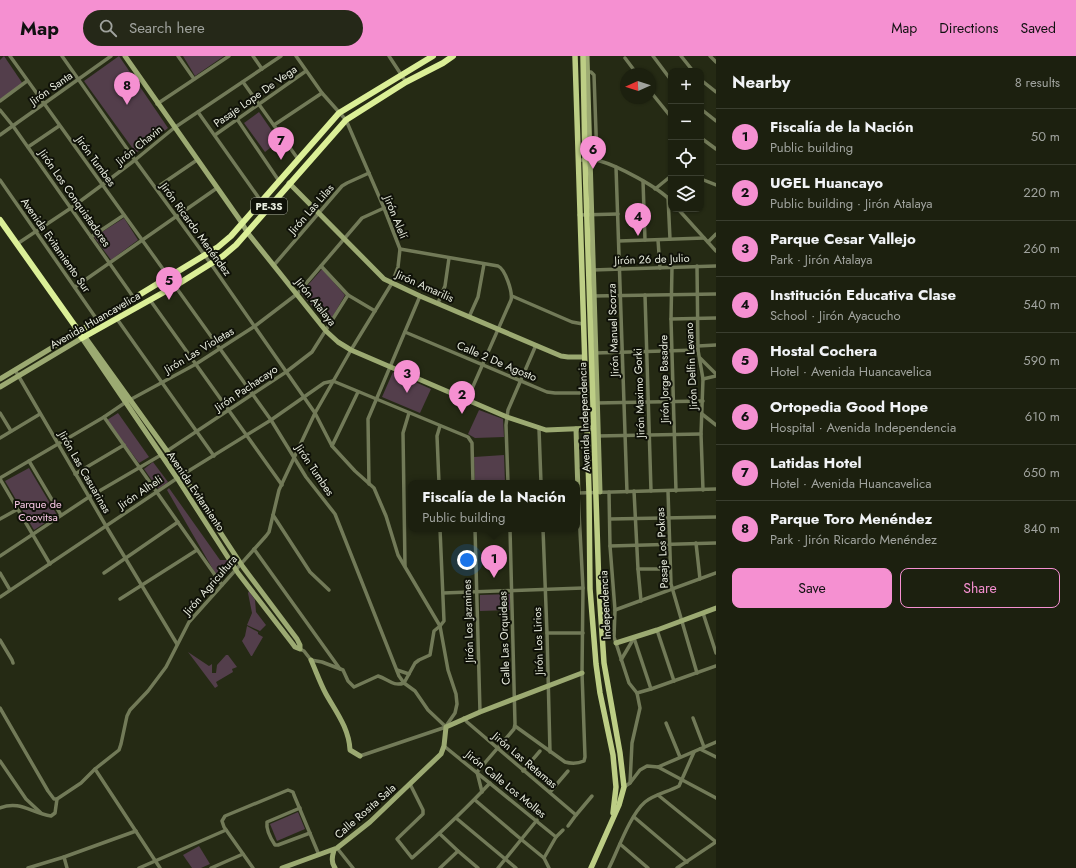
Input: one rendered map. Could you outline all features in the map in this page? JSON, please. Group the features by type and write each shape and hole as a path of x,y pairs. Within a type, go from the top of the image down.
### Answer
{"highway":[{"name":"Avenida Huancavelica","path":"84,338 175,286 223,256 236,245 346,120 406,82 443,63 453,56"},
{"name":"Avenida Huancavelica","path":"78,330 98,321 168,276 218,247 232,236 339,113 430,57"},
{"path":"371,93 376,101"},
{"path":"0,220 84,338"}],"main road":[{"name":"Avenida Independencia","path":"575,56 589,492 590,589 600,693 613,755 616,787 611,821"},
{"name":"Avenida Independencia","path":"583,56 590,215 595,403 594,428 596,436 598,492 599,590 604,663 620,754 624,787 619,805 590,868"}],"street":[{"name":"Jirón Tumbes","path":"10,56 168,276"},
{"name":"Jirón Ricardo Menéndez","path":"62,56 255,326 315,413 332,446 374,488 386,516 398,556 440,626"},
{"name":"Jirón Santa","path":"0,135 112,56"},
{"name":"Jirón Atalaya","path":"125,56 247,232 326,331 338,342 351,350 390,367 507,417 539,429 594,428"},
{"path":"178,56 194,79"},
{"path":"157,104 229,56"},
{"path":"253,56 262,69"},
{"name":"Jirón Chavin","path":"16,244 102,185 174,128 281,56"},
{"path":"296,56 322,94 346,120"},
{"path":"389,56 406,82"},
{"name":"Avenida Independencia","path":"587,56 588,160"},
{"path":"652,56 668,76"},
{"path":"681,56 691,68"},
{"path":"710,56 716,62"},
{"path":"625,58 632,68"},
{"name":"Pasaje Lope De Vega","path":"215,135 306,71"},
{"path":"588,72 591,72 594,75 597,160"},
{"path":"0,101 27,81"},
{"path":"243,82 298,159"},
{"path":"704,82 716,92"},
{"path":"274,125 322,94"},
{"path":"656,99 668,113"},
{"name":"Jirón Los Conquistadores","path":"0,110 28,147 134,298"},
{"path":"704,111 716,121"},
{"path":"198,112 261,201"},
{"path":"238,120 279,181"},
{"name":"Jirón Alelí","path":"333,381 392,283 398,267 400,249 346,120"},
{"path":"28,147 59,126"},
{"path":"704,140 715,147"},
{"path":"156,188 197,160"},
{"path":"578,160 597,160 643,181 668,197"},
{"name":"Jirón Manuel Scorza","path":"616,168 627,492"},
{"name":"Jirón Las Lilas","path":"274,266 342,186 369,173"},
{"path":"655,189 668,178"},
{"name":"Avenida Evitamiento Sur","path":"0,180 98,321"},
{"path":"704,180 716,185"},
{"path":"643,181 645,240"},
{"name":"Jirón Amarilis","path":"289,183 378,274 392,283 561,356 584,357"},
{"path":"75,287 217,188"},
{"name":"Jirón Las Violetas","path":"0,479 128,401 196,364 255,326 296,294 362,218 384,208"},
{"path":"669,212 670,239"},
{"path":"681,212 716,251"},
{"path":"579,216 618,214"},
{"path":"91,237 124,215"},
{"path":"708,242 716,234"},
{"path":"619,241 704,238"},
{"path":"658,240 660,268"},
{"path":"400,249 501,268 512,296 467,400"},
{"path":"438,303 445,286 449,258"},
{"path":"469,317 478,297 484,264"},
{"path":"321,266 348,295 375,311"},
{"name":"Jirón Delfin Levano","path":"697,266 698,348 703,379 703,490"},
{"name":"Jirón 26 de Julio","path":"591,270 716,266"},
{"name":"Jirón Jorge Basadre","path":"672,267 672,351 676,491"},
{"name":"Jirón Tumbes","path":"175,286 272,420 306,477 335,514 399,676 404,683"},
{"path":"592,296 716,294"},
{"name":"Jirón Pachacayo","path":"167,451 286,372 312,352 348,295"},
{"name":"Jirón Maximo Gorki","path":"645,295 651,491"},
{"path":"369,484 368,420 420,296"},
{"path":"512,296 572,322 583,324"},
{"path":"150,300 282,485"},
{"path":"672,319 716,318"},
{"path":"117,319 214,456"},
{"name":"Avenida Huancavelica","path":"0,379 78,330"},
{"name":"Calle 2 De Agosto","path":"405,332 547,392 555,394 585,392"},
{"name":"Avenida Huancavelica","path":"0,387 84,338"},
{"name":"Avenida Evitamiento","path":"84,338 128,401 167,451 241,563 297,640 300,645 300,649"},
{"path":"508,480 506,425 508,410 536,345"},
{"path":"594,353 672,351 716,345"},
{"path":"700,357 716,375 703,379"},
{"name":"Jirón Las Casuarinas","path":"15,370 88,497 178,644"},
{"path":"333,381 468,437 471,440 473,480"},
{"name":"Jirón Alheli","path":"0,597 177,478 272,420 324,383 333,381"},
{"name":"Jirón Agricultura","path":"56,799 81,783 95,769 119,750 126,720 130,710 148,691 166,667 189,622 269,532 282,485 315,413 333,381"},
{"path":"332,446 358,392"},
{"name":"Avenida Evitamiento","path":"128,401 161,455 236,569 295,647 304,651 310,660"},
{"path":"595,403 703,401"},
{"name":"Avenida Independencia","path":"595,403 596,436"},
{"path":"0,413 11,431"},
{"path":"405,567 403,433 409,413"},
{"path":"0,438 40,414"},
{"path":"702,414 716,425"},
{"path":"104,417 222,585"},
{"path":"439,480 437,436 440,426"},
{"path":"539,429 541,480"},
{"name":"Avenida Independencia","path":"576,429 578,480"},
{"path":"596,436 702,434"},
{"path":"75,474 124,445"},
{"path":"0,556 88,497 161,455"},
{"path":"29,461 61,516"},
{"path":"0,479 50,564"},
{"path":"580,493 716,489"},
{"path":"634,491 640,601"},
{"name":"Pasaje Los Pokras","path":"668,491 672,589 697,673"},
{"name":"Independencia","path":"609,492 610,546 615,610 614,637 629,683 637,693 640,708 632,742 630,783"},
{"path":"0,519 18,509"},
{"path":"273,515 310,572 329,590"},
{"path":"610,519 716,517"},
{"path":"104,573 178,522"},
{"name":"Independencia","path":"550,752 565,762 572,764 584,761 585,757 582,673 583,588 580,531"},
{"path":"254,549 340,669 344,672 348,681 354,687 378,676 399,685 404,683 415,663 430,655 434,631 444,620 440,532"},
{"name":"Jirón Los Jazmines","path":"475,532 480,712"},
{"name":"Calle Las Orquideas","path":"510,532 515,726"},
{"name":"Jirón Los Lirios","path":"543,532 550,752"},
{"path":"696,543 700,579"},
{"path":"610,546 716,543"},
{"path":"120,599 197,550"},
{"path":"638,569 670,569"},
{"path":"0,573 10,590"},
{"path":"615,610 716,573"},
{"path":"442,593 583,588"},
{"path":"616,644 716,608"},
{"path":"703,613 716,653"},
{"path":"440,626 448,670 456,694 457,704 455,713 446,727 444,746"},
{"path":"657,630 674,681"},
{"path":"547,633 583,633"},
{"path":"621,660 634,638"},
{"path":"634,638 651,689"},
{"path":"0,640 12,660 12,663"},
{"path":"310,660 322,662 340,669"},
{"path":"310,660 344,725 348,736 350,750 360,756 446,727 464,718 582,673"},
{"path":"637,693 716,666"},
{"path":"397,670 409,674"},
{"path":"404,683 415,691 428,710 446,727"},
{"path":"0,708 48,791 56,799 54,815 43,815 18,805 8,804 0,808"},
{"name":"Jirón Las Retamas","path":"464,718 496,748 576,815"},
{"path":"693,718 702,748 716,757"},
{"path":"666,724 680,757"},
{"path":"482,792 477,772 515,726 550,752"},
{"path":"658,767 716,742"},
{"name":"Jirón Calle Los Molles","path":"444,746 537,820 556,837"},
{"name":"Calle Rosita Sala","path":"282,868 336,849 370,822 410,784 441,754 444,746"},
{"path":"523,771 540,751"},
{"path":"609,868 634,817 644,803 679,786 694,752"},
{"path":"0,761 26,799 43,815"},
{"path":"624,787 630,783 640,770 647,766 658,767 716,798"},
{"path":"95,769 160,868"},
{"path":"550,792 568,771"},
{"path":"410,784 423,810 423,814 397,839 412,858 440,834 490,783"},
{"path":"253,868 226,830 222,821 225,816 288,790 293,792 319,855"},
{"path":"658,795 716,842 677,868"},
{"path":"568,826 592,796"},
{"path":"475,800 544,858 549,868"},
{"path":"300,808 267,822 273,842 275,845 278,845 310,833"},
{"path":"634,817 688,862"},
{"path":"456,818 516,868"},
{"path":"498,868 537,820"},
{"path":"139,868 226,830"},
{"path":"544,858 556,837 563,830"},
{"path":"28,868 64,857 136,831"},
{"path":"440,834 478,868"},
{"path":"620,844 648,868"},
{"path":"335,868 332,858 336,849 353,868"},
{"path":"440,868 458,851"},
{"path":"211,868 243,854"},
{"path":"64,857 67,868"}],"green space":[{"path":"4,56 23,84 0,99 0,60"},
{"path":"119,56 168,128 136,153 84,81"},
{"path":"183,56 224,56 195,76"},
{"path":"259,112 279,141 265,152 244,123"},
{"path":"124,218 138,240 111,260 94,237"},
{"path":"322,269 345,295 328,325 301,293"},
{"path":"393,372 431,389 420,413 382,397"},
{"path":"479,410 503,419 504,437 475,438 468,434"},
{"path":"118,413 149,457 139,463 107,420"},
{"path":"504,455 505,480 475,480 474,457"},
{"path":"153,462 168,482 158,489 144,469"},
{"name":"Parque de Coovitsa","path":"29,468 57,515 34,530 5,481"},
{"path":"169,488 220,560 228,560 233,567 218,578 167,490"},
{"path":"249,591 255,600 256,612 266,625 260,631 247,625 252,613 248,593"},
{"path":"510,594 510,610 480,611 480,595"},
{"path":"247,626 258,632 258,634 263,637 252,656 242,641 245,636"},
{"path":"188,652 209,666 212,664 212,673 216,673 217,665 226,655 228,655 237,667 232,669 233,672 216,682 218,686 215,688"},
{"path":"298,812 305,829 277,841 270,824"},
{"path":"199,846 210,864 201,868 192,868 183,855"}],"place":[{"name":"Parque Toro Menéndez","path":"127,105"},
{"name":"Latidas Hotel","path":"281,160"},
{"name":"Ortopedia Good Hope","path":"593,169"},
{"name":"Institución Educativa Clase","path":"638,236"},
{"name":"Hostal Cochera","path":"169,300"},
{"name":"Parque Cesar Vallejo","path":"407,393"},
{"name":"UGEL Huancayo","path":"462,414"},
{"name":"Fiscalía de la Nación","path":"494,578"}]}
